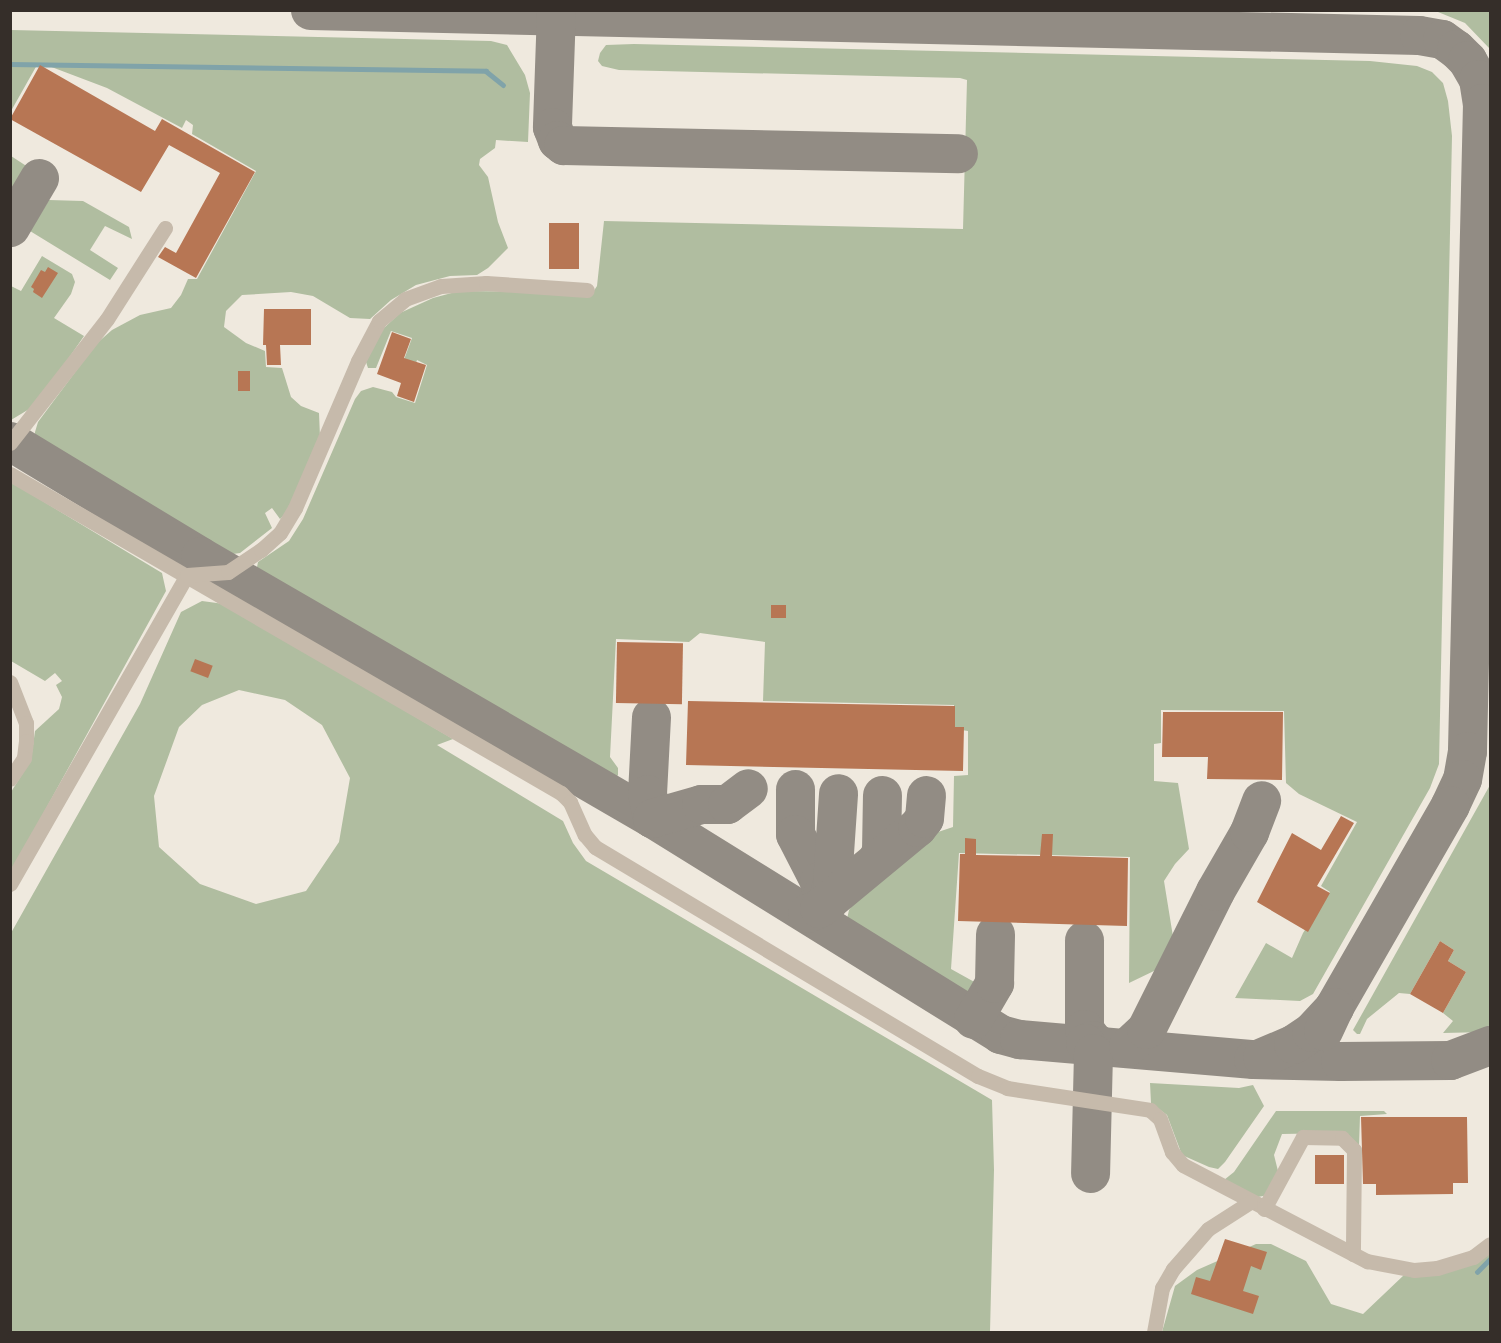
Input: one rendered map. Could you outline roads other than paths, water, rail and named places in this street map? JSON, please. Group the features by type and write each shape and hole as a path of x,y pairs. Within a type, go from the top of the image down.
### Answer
{"lane":[{"path":"10,443 107,319 165,228"},
{"path":"187,575 228,572 261,550 280,533 295,508 358,361 379,321 405,299 441,286 486,283 587,290"},
{"path":"10,474 561,793 570,802 585,835 595,847 955,1065 1007,1088 1150,1110 1160,1119 1172,1152 1183,1165 1367,1261 1414,1270 1437,1268 1473,1257 1491,1244"},
{"path":"10,884 187,575"},
{"path":"10,682 26,723 26,741 24,758 10,779"},
{"path":"1154,1332 1162,1288 1173,1269 1208,1228 1257,1205 1303,1137 1342,1138 1354,1150 1353,1254"}],"waterway":[{"path":"10,64 486,71 503,85"},
{"path":"1477,1272 1490,1259"}]}
